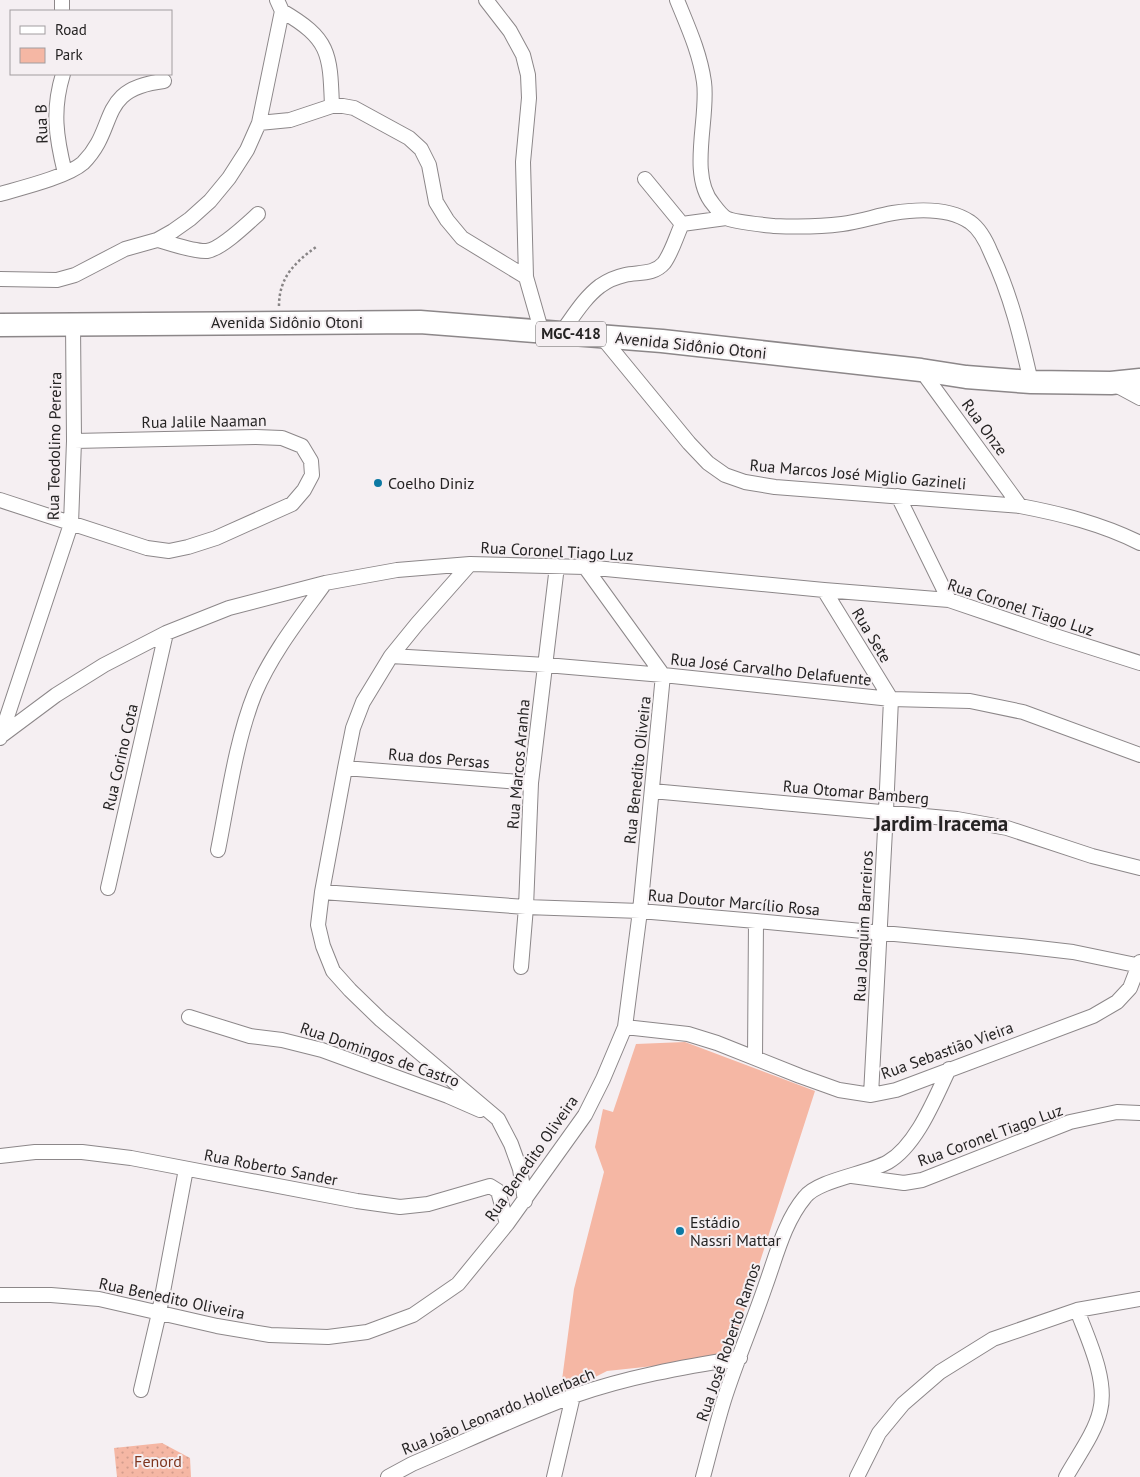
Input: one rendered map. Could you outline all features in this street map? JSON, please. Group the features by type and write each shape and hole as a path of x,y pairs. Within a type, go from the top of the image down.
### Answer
{"main road":[{"name":"Avenida Sidônio Otoni","path":"0,325 420,322 662,341 921,370 966,377 1031,382 1111,383 1140,380"}],"street":[{"path":"486,0 510,30 523,55 528,75 523,162 526,277 552,333 601,286 616,277 649,272 663,264 682,224"},
{"path":"677,0 695,44 704,84 705,106 701,147 702,182 711,202 726,218"},
{"path":"0,279 56,280 75,275 125,249 157,240 190,219 210,201 229,178 247,150 259,124 280,5 314,32 324,46 329,62 332,106"},
{"name":"Rua B","path":"63,75 59,87 56,130 65,173"},
{"path":"0,194 65,173 82,164 94,149 120,97 130,90 146,84 164,82"},
{"path":"259,124 290,120 332,106 354,108 409,138 421,149 428,165 436,202 447,220 462,238 526,277"},
{"path":"645,179 682,224"},
{"path":"682,224 726,218 764,225 806,227 843,224 894,212 922,210 955,214 972,223 985,240 1004,279 1018,323 1031,382"},
{"path":"157,240 193,249 210,250 232,237 258,214"},
{"name":"Rua Teodolino Pereira","path":"0,737 71,524 74,441 73,324"},
{"name":"Rua Marcos José Miglio Gazineli","path":"601,336 689,443 708,463 725,475 745,482 775,487 1020,506 1059,513 1099,525 1140,543"},
{"name":"Rua Onze","path":"921,370 1020,506"},
{"path":"1111,383 1140,398"},
{"name":"Rua Jalile Naaman","path":"71,524 147,548 169,550 188,547 216,538 292,504 304,490 312,475 311,461 302,446 282,438 74,441"},
{"path":"898,496 949,600"},
{"path":"0,500 71,524"},
{"path":"470,564 390,656 363,702 353,728 322,892 318,925 323,946 334,971 350,990 381,1020 498,1119 511,1144 520,1169 525,1201"},
{"name":"Rua Coronel Tiago Luz","path":"0,737 56,695 104,665 166,633 229,608 325,583 397,570 470,564 585,567 949,600 1140,663"},
{"name":"Rua Marcos Aranha","path":"521,967 526,906 531,783 557,566"},
{"name":"Rua Benedito Oliveira","path":"0,1295 51,1294 99,1299 217,1326 270,1335 328,1337 367,1332 413,1315 458,1284 507,1224 585,1115 603,1079 625,1027 640,911 663,675 585,567"},
{"path":"218,850 242,737 255,694 270,663 325,583"},
{"name":"Rua Sete","path":"824,590 890,699"},
{"name":"Rua Corino Cota","path":"108,888 166,633"},
{"name":"Rua José Carvalho Delafuente","path":"390,656 546,665 663,675 890,699 970,701 1023,712 1140,755"},
{"name":"Rua Joaquim Barreiros","path":"871,1095 890,699"},
{"name":"Rua dos Persas","path":"345,768 531,783"},
{"name":"Rua Otomar Bamberg","path":"652,791 957,819 1007,828 1092,856 1140,868"},
{"name":"Rua Doutor Marcílio Rosa","path":"322,892 526,906 640,911 756,921 1073,952 1140,966"},
{"path":"755,1058 756,921"},
{"name":"Rua Sebastião Vieira","path":"625,1027 688,1034 717,1043 838,1090 871,1095 896,1090 1093,1016 1117,1002 1130,988 1140,962"},
{"name":"Rua Domingos de Castro","path":"189,1018 244,1034 282,1040 322,1050 448,1096 498,1119"},
{"path":"851,1176 888,1162 908,1144 927,1115 949,1069"},
{"name":"Rua Coronel Tiago Luz","path":"851,1176 904,1182 922,1180 1070,1122 1117,1112 1140,1113"},
{"name":"Rua Roberto Sander","path":"0,1156 35,1152 82,1152 131,1158 357,1201 400,1206 428,1204 490,1186 498,1191 507,1224"},
{"path":"141,1390 159,1313 186,1169"},
{"name":"Rua José Roberto Ramos","path":"703,1477 724,1399 793,1214 806,1195 829,1183 851,1176"},
{"path":"857,1477 879,1433 902,1404 940,1372 993,1339 1077,1310 1140,1299"},
{"path":"1066,1477 1094,1428 1100,1412 1102,1397 1094,1358 1077,1310"},
{"name":"Rua João Leonardo Hollerbach","path":"388,1477 412,1464 573,1396 666,1370 740,1358"},
{"path":"554,1477 573,1396"}],"path":[{"path":"279,323 279,292 288,274 299,260 316,247"}],"green space":[{"name":"Estádio Nassri Mattar","path":"685,1042 815,1091 729,1358 607,1371 560,1395 574,1289 604,1172 595,1147 603,1109 613,1112 636,1044"},
{"name":"Fenord","path":"162,1443 190,1458 191,1477 117,1477 114,1448"}],"place":[{"name":"Coelho Diniz","path":"378,483"},
{"name":"Estádio Nassri Mattar","path":"680,1231"}],"district":[{"name":"Jardim Iracema","path":"941,824"}]}
